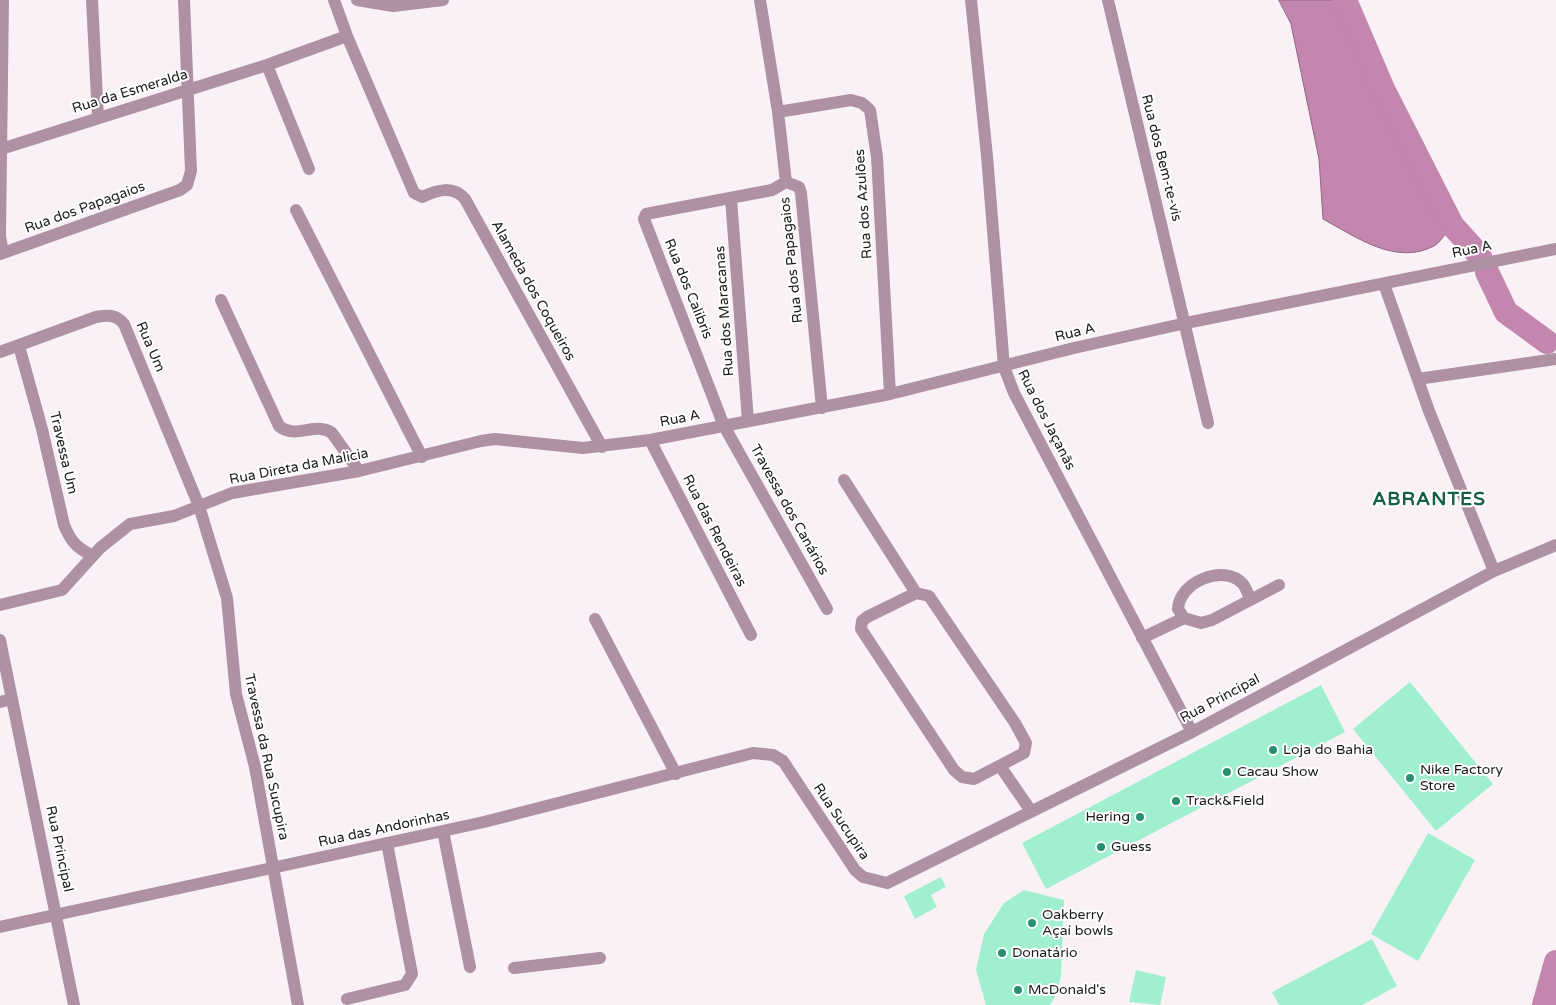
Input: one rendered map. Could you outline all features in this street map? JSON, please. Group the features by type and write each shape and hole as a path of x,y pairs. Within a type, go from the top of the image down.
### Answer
{"street":[{"path":"2,254 0,236 1,149 6,0"},
{"path":"92,0 98,118"},
{"path":"184,0 188,90"},
{"path":"334,0 347,36"},
{"path":"357,0 393,6 443,0"},
{"name":"Rua dos Papagaios","path":"760,0 778,112 786,182 799,187 802,193 822,408"},
{"name":"Rua dos Jaçanãs","path":"971,0 987,156 1004,367 1014,393 1192,732"},
{"name":"Rua dos Bem-te-vis","path":"1108,0 1186,323 1208,423"},
{"name":"Rua da Esmeralda","path":"1,149 267,65 347,36"},
{"name":"Alameda dos Coqueiros","path":"347,36 414,193 422,196 436,191 453,190 459,193 465,200 602,447"},
{"path":"267,65 309,169"},
{"name":"Rua dos Papagaios","path":"2,254 180,190 188,185 191,170 188,90"},
{"name":"Rua dos Azulões","path":"778,112 851,100 862,103 870,110 877,157 890,394"},
{"path":"731,199 772,190 786,182"},
{"name":"Rua dos Calibris","path":"724,426 644,219 646,214 651,212 731,199"},
{"name":"Rua dos Maracanas","path":"731,199 748,421"},
{"path":"296,210 422,457"},
{"name":"Rua A","path":"602,447 650,440 890,394 1074,348 1186,323 1556,249"},
{"path":"1384,284 1418,379 1494,571"},
{"path":"221,300 279,426 285,431 294,433 319,428 326,429 332,433 360,471"},
{"name":"Rua Um","path":"0,352 96,317 112,316 120,318 133,343 199,506"},
{"name":"Travessa Um","path":"19,346 42,429 64,526 70,540 76,547 93,556"},
{"path":"1418,379 1556,359"},
{"name":"Travessa dos Canários","path":"724,426 827,609"},
{"name":"Rua Direta da Malicia","path":"0,605 62,590 109,540 130,524 174,516 232,493 360,471 422,457 464,444 495,439 583,448 602,447"},
{"name":"Rua das Rendeiras","path":"650,440 751,635"},
{"path":"844,480 916,592 929,596 1024,738 1026,743 1024,752 1000,766 968,780 962,778 954,770 861,629 861,624 866,617 916,592"},
{"name":"Travessa da Rua Sucupira","path":"199,506 227,598 236,694 255,767 298,1005"},
{"name":"Rua Principal","path":"898,880 1192,732 1494,571 1556,545"},
{"path":"1250,598 1243,584 1236,580 1227,576 1208,577 1190,586 1182,593 1178,609 1184,618 1200,623 1233,609 1250,598 1279,585"},
{"path":"1142,638 1184,618"},
{"path":"595,619 676,774"},
{"name":"Rua Principal","path":"0,640 6,701 57,914 74,1005"},
{"name":"Rua das Andorinhas","path":"0,927 561,804 753,753 773,755"},
{"name":"Rua Sucupira","path":"773,755 783,760 855,870 863,877 875,882 887,883 898,880"},
{"path":"1000,766 1032,811"},
{"path":"443,831 470,967"},
{"path":"347,999 405,985 412,974 387,843"},
{"path":"514,968 600,958"}],"shaded area":[{"path":"1279,0 1345,0 1383,89 1452,225 1434,246 1420,251 1405,253 1391,251 1363,241 1323,219 1319,159 1291,24"}],"building":[{"path":"1410,682 1493,784 1436,831 1353,729"},
{"path":"1321,685 1345,732 1046,889 1022,843"},
{"path":"1428,833 1475,860 1418,961 1371,934"},
{"path":"941,877 946,887 931,895 937,907 915,919 904,896"},
{"path":"1024,890 1064,900 1061,976 1056,995 1050,1005 986,1005 976,970 984,934 1004,903"},
{"path":"1372,939 1397,986 1362,1005 1279,1005 1272,992"},
{"path":"1136,970 1166,977 1160,1005 1129,1002"}],"waterway":[{"path":"1345,0 1383,89 1452,225 1480,256"},
{"path":"1487,272 1506,312 1547,342"},
{"path":"1544,1005 1556,962"}],"place":[{"name":"Loja do Bahia","path":"1273,750"},
{"name":"Cacau Show","path":"1227,772"},
{"name":"Nike Factory Store","path":"1410,778"},
{"name":"Track&Field","path":"1176,801"},
{"name":"Hering","path":"1140,817"},
{"name":"Guess","path":"1101,847"},
{"name":"Oakberry Açaí bowls","path":"1032,923"},
{"name":"Donatário","path":"1002,953"},
{"name":"McDonald's","path":"1018,990"}],"district":[{"name":"ABRANTES","path":"1429,500"}]}
